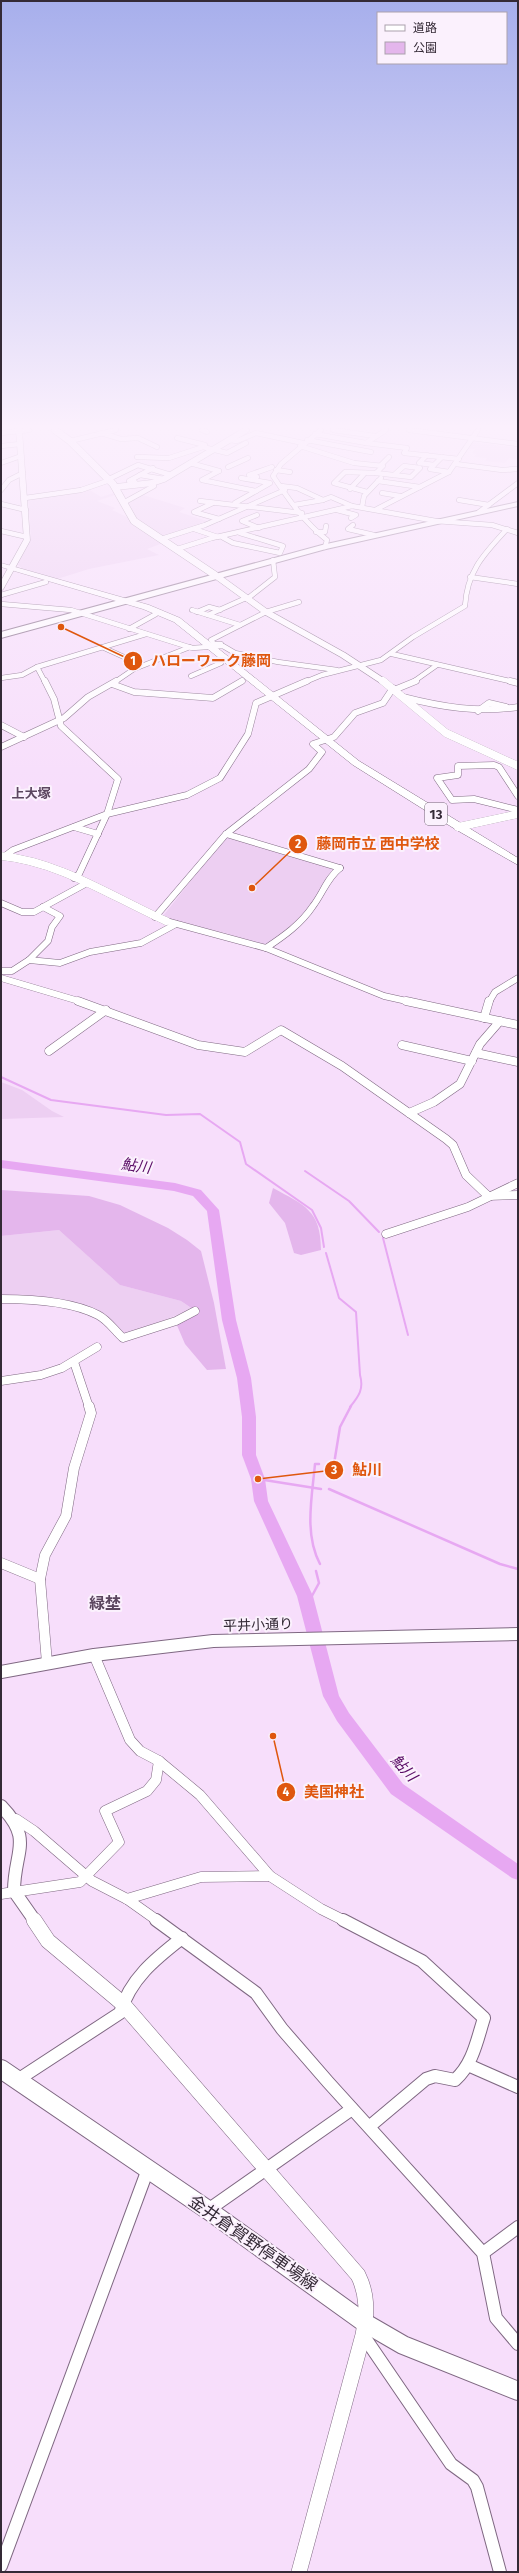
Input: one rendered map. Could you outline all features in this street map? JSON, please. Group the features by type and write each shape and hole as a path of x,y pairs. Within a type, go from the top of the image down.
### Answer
{"highway":[{"path":"1,635 276,557 310,550"}],"main road":[{"path":"179,550 215,575"},
{"name":"13","path":"1,567 156,614 172,623 206,647 221,663 268,698"},
{"name":"13","path":"11,570 46,582 154,610 177,620 206,647 321,740 458,827 518,862"},
{"name":"金井倉賀野停車場線","path":"1,2069 19,2079 208,2210 364,2330 518,2392"}],"street":[{"path":"1,587 3,580 11,570 21,550"},
{"path":"255,550 276,557"},
{"path":"208,615 263,590 267,581 275,577 276,557 280,550"},
{"path":"3,856 13,850 107,814 187,795 220,778 248,734 256,710 254,705 322,675 360,666 392,654 413,637 461,610 465,606 466,586 480,558 487,550"},
{"path":"215,575 266,612 360,666 394,689 446,733 501,760 518,766"},
{"path":"470,577 518,584"},
{"path":"1,596 46,582"},
{"path":"300,602 266,612 211,640 216,644 224,644 224,647 236,653 278,662 340,671"},
{"path":"1,604 82,613 190,647 224,647"},
{"path":"220,610 208,607 195,611 240,625"},
{"path":"129,629 156,614"},
{"path":"1,678 22,675 37,667 146,634"},
{"path":"102,647 124,657"},
{"path":"1,747 59,720 88,697 112,684 134,669 190,647"},
{"path":"392,654 518,683"},
{"path":"191,676 221,663"},
{"path":"155,917 226,834 309,769 322,752 312,745 321,740 334,737 356,713 383,703 394,689 416,680 437,665"},
{"path":"37,667 54,699 62,726 118,779 107,814 79,874 74,878"},
{"path":"112,684 141,693 213,698 242,680"},
{"path":"403,697 450,709 478,711 518,707"},
{"path":"1,725 24,737"},
{"path":"501,760 490,764 458,766 458,776 437,778 452,800 474,799 517,809"},
{"path":"498,766 501,760"},
{"path":"490,764 498,766 518,796"},
{"path":"458,827 517,809"},
{"path":"74,827 98,834"},
{"path":"226,834 340,868 327,878 319,898 296,928 266,948"},
{"path":"3,856 35,862 87,883 155,917 176,924 217,933 266,948 384,996 518,1025"},
{"path":"1,903 22,912 34,912 87,883"},
{"path":"1,971 12,971 46,945 53,930 52,927 60,916 43,907"},
{"path":"28,960 64,962 90,952 141,943 176,924"},
{"path":"1,978 106,1010 175,1038 198,1045 230,1051 250,1050 281,1030 342,1066 453,1145 466,1175 488,1196 518,1195"},
{"path":"484,1018 490,996 495,990 518,978"},
{"path":"49,1051 106,1010"},
{"path":"409,1113 434,1102 460,1084 480,1044 500,1021"},
{"path":"402,1045 472,1061"},
{"path":"476,1053 518,1062"},
{"path":"386,1234 468,1207 488,1196 518,1183"},
{"path":"1,1298 32,1300 91,1312 100,1317 123,1338 176,1321 195,1311"},
{"path":"1,1381 42,1375 74,1362 97,1346"},
{"path":"47,1663 40,1579 45,1555 66,1516 74,1468 91,1413 74,1362"},
{"path":"1,1563 40,1579"},
{"name":"平井小通り","path":"1,1672 94,1656 198,1643 276,1639 518,1634"},
{"path":"94,1656 130,1740 140,1751 159,1761 200,1795 270,1876 321,1909 422,1961 484,2018 468,2065 456,2080 435,2076 426,2079 370,2126"},
{"path":"8,1892 80,1882 87,1876 99,1865 104,1854 119,1842 105,1811 143,1794 153,1785 157,1778 159,1761"},
{"path":"1,1806 16,1819 34,1831 87,1876 92,1882 127,1899 256,1993 282,2029 352,2109 370,2126 483,2253 492,2308 496,2318 518,2344"},
{"path":"8,1892 14,1882 22,1840 16,1819"},
{"path":"127,1899 201,1877 270,1876"},
{"path":"8,1892 48,1941 122,2003 358,2275 365,2288 367,2300 364,2330 299,2572"},
{"path":"19,2079 120,2013 122,2003 133,1983 148,1965 182,1938"},
{"path":"468,2065 518,2087"},
{"path":"208,2210 352,2109"},
{"path":"1,2566 148,2169"},
{"path":"483,2253 518,2226"},
{"path":"364,2330 450,2464 473,2480 500,2572"}],"shaded area":[{"path":"25,550 149,550 159,555 89,569 57,579 23,569 18,565"},
{"path":"228,837 337,868 327,876 314,901 294,927 264,946 226,933 178,923 163,916 225,838"},
{"path":"1,1082 22,1090 52,1111 64,1117 1,1119"},
{"path":"59,1230 120,1285 181,1301 192,1309 129,1334 124,1333 105,1314 97,1310 30,1296 1,1296 1,1236"}],"green space":[{"path":"273,1188 294,1199 309,1210 318,1226 321,1250 301,1255 294,1253 285,1223 269,1203"},
{"path":"1,1190 89,1196 120,1205 168,1228 201,1251 214,1303 226,1369 207,1370 185,1344 176,1323 197,1312 181,1301 120,1285 59,1230 1,1236"}],"waterway":[{"path":"1,1077 51,1100 166,1115 200,1114 240,1142 246,1164 312,1210 321,1228 324,1247"},
{"name":"鮎川","path":"1,1164 175,1187 197,1193 213,1210 229,1320 244,1378 249,1417 249,1455 258,1479 261,1501 305,1596 331,1696 343,1717 397,1789 518,1873"},
{"path":"305,1171 349,1201 379,1232"},
{"path":"383,1238 408,1335"},
{"path":"326,1253 339,1298 356,1312 361,1388 358,1396 350,1407"},
{"path":"332,1464 334,1464 340,1427 351,1406"},
{"path":"313,1488 315,1464 319,1464"},
{"path":"258,1479 313,1488"},
{"path":"313,1488 321,1489"},
{"path":"313,1488 310,1515 312,1540 320,1564"},
{"path":"329,1489 500,1564 518,1569"},
{"path":"307,1605 319,1583 316,1571"}],"place":[{"name":"ハローワーク藤岡","path":"61,627"},
{"name":"藤岡市立 西中学校","path":"252,888"},
{"name":"鮎川","path":"258,1479"},
{"name":"美国神社","path":"273,1736"}],"district":[{"name":"上大塚","path":"31,793"},
{"name":"緑埜","path":"105,1603"}]}
